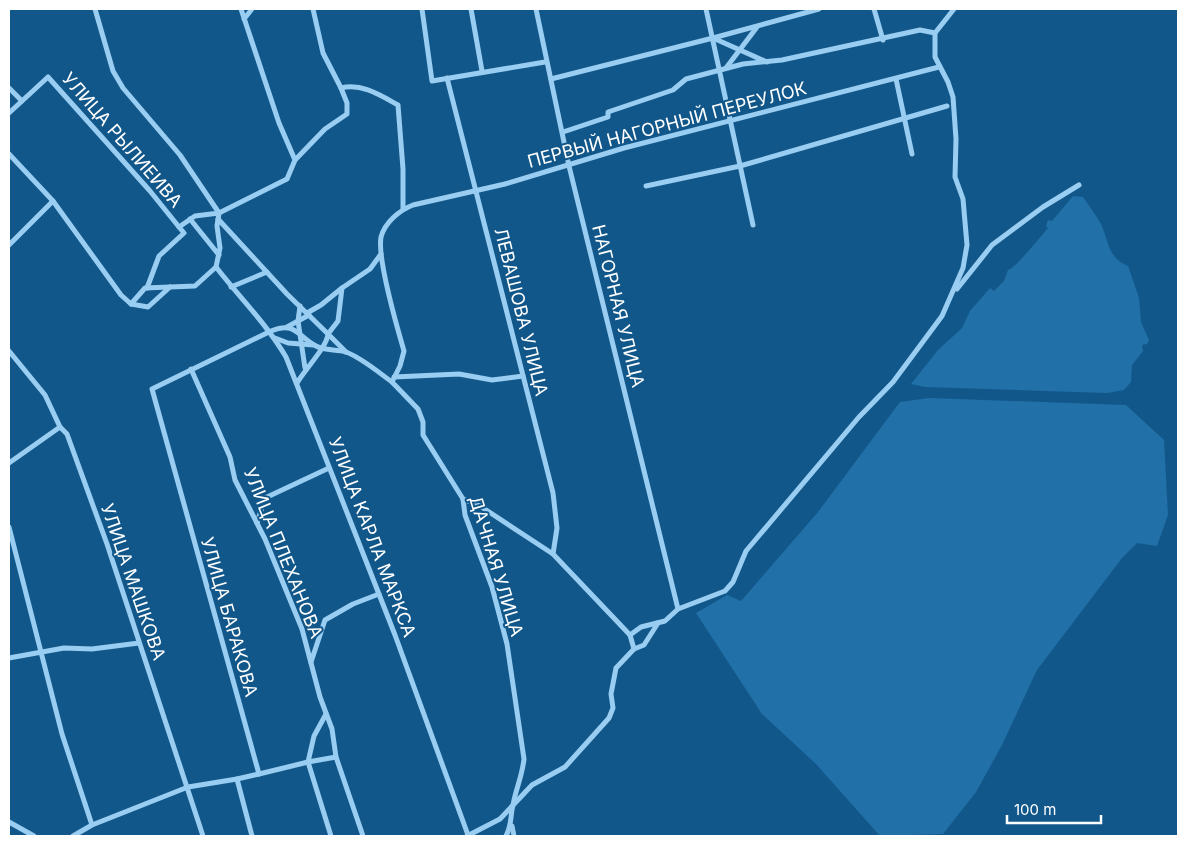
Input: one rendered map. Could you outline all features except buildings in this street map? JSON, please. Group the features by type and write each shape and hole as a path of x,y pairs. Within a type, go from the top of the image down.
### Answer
{"street":[{"name":"УЛИЦА РЫЛИЕИВА","path":"95,9 113,71 123,88 180,155 219,213"},
{"path":"241,9 279,123 296,160"},
{"path":"244,19 252,9"},
{"path":"148,288 195,286 216,267 219,255 219,213 287,179 296,160 325,129 347,114 347,103 323,53 313,9"},
{"path":"422,9 432,81 545,62"},
{"path":"470,9 482,72"},
{"name":"НАГОРНАЯ УЛИЦА","path":"536,9 545,62 563,132 569,166 678,609"},
{"path":"706,9 723,70 730,122 753,225"},
{"path":"550,79 819,9"},
{"path":"874,9 883,40"},
{"path":"630,635 641,627 666,622 678,609 725,591 733,582 746,551 860,417 903,370 935,327 954,291 966,256 966,227 963,199 955,177 956,139 953,97 948,82 935,57 935,33 954,9"},
{"path":"723,70 757,26"},
{"path":"563,132 608,117 608,112 634,102 673,90 686,79 743,64 767,62 883,40 920,30 935,33"},
{"path":"713,38 767,62"},
{"path":"747,40 752,56"},
{"name":"ПЕРВЫЙ НАГОРНЫЙ ПЕРЕУЛОК","path":"402,209 569,166 624,148 939,67"},
{"name":"УЛИЦА РЫЛИЕИВА","path":"22,101 48,77 132,170 179,227 190,219 204,214 219,213"},
{"name":"ЛЕВАШОВА УЛИЦА","path":"447,78 552,494 557,528 553,554"},
{"path":"896,79 912,154"},
{"path":"341,88 354,85 398,105 404,169 402,209 388,224 381,236 381,254 404,351 400,366 393,379"},
{"path":"9,88 22,101 9,113"},
{"path":"646,186 740,166 947,106"},
{"path":"9,154 53,201 121,295 131,304 151,306 170,287"},
{"path":"954,291 992,245 1043,207 1079,185"},
{"path":"9,245 53,201"},
{"path":"190,219 219,255"},
{"path":"218,219 346,352"},
{"path":"131,304 148,288 159,256 184,234 179,227"},
{"path":"191,369 271,331 287,327 298,321 370,269 381,254"},
{"name":"УЛИЦА КАРЛА МАРКСА","path":"216,267 231,287 271,331 286,357 425,713 467,836"},
{"path":"231,287 267,272"},
{"path":"296,383 305,368 323,349 328,341 328,334 336,326 342,288"},
{"path":"300,306 298,321 305,368"},
{"name":"ДАЧНАЯ УЛИЦА","path":"287,327 300,333 313,345 323,349 346,352 393,379 418,410 423,422 423,435 463,499 465,516 492,587 507,644 524,759 522,778 512,806"},
{"path":"275,338 302,345 313,345"},
{"name":"УЛИЦА МАШКОВА","path":"9,352 45,395 60,428 68,434 107,544 203,836"},
{"name":"УЛИЦА БАРАКОВА","path":"191,369 152,389 259,774"},
{"name":"УЛИЦА ПЛЕХАНОВА","path":"191,369 230,456 235,480 257,523 302,628 332,729 336,757 363,836"},
{"path":"393,379 459,374 492,380 523,376"},
{"path":"9,463 60,428"},
{"path":"257,523 266,498 329,468"},
{"path":"463,499 480,506 553,554 630,635 634,649"},
{"path":"9,527 62,734 92,825"},
{"path":"311,663 325,620 353,604 379,594"},
{"path":"467,836 500,818 532,785 565,767 609,718 613,708 611,694 616,668 634,649 644,645 658,623"},
{"path":"9,658 64,648 92,649 139,643"},
{"path":"326,714 314,736 308,762 331,836"},
{"path":"73,836 92,825 188,787 238,779 336,757"},
{"path":"238,779 252,836"},
{"path":"512,806 514,836"},
{"path":"9,822 34,836"},
{"path":"359,822 368,836"},
{"path":"506,836 512,826"}],"shaded area":[{"path":"1073,196 1083,197 1097,217 1116,259 1128,266 1139,298 1141,322 1149,340 1147,344 1142,345 1143,351 1132,365 1131,382 1124,390 1107,393 925,387 911,384 938,350 962,328 970,311 990,288 994,291 1004,281 1008,270 1022,258 1048,228 1046,226 1048,220 1052,221"},
{"path":"929,398 1126,405 1164,440 1168,515 1157,546 1137,543 1122,558 1037,670 1002,745 976,792 943,834 880,836 816,764 762,714 696,613 727,595 741,601 818,512 900,402"}]}
